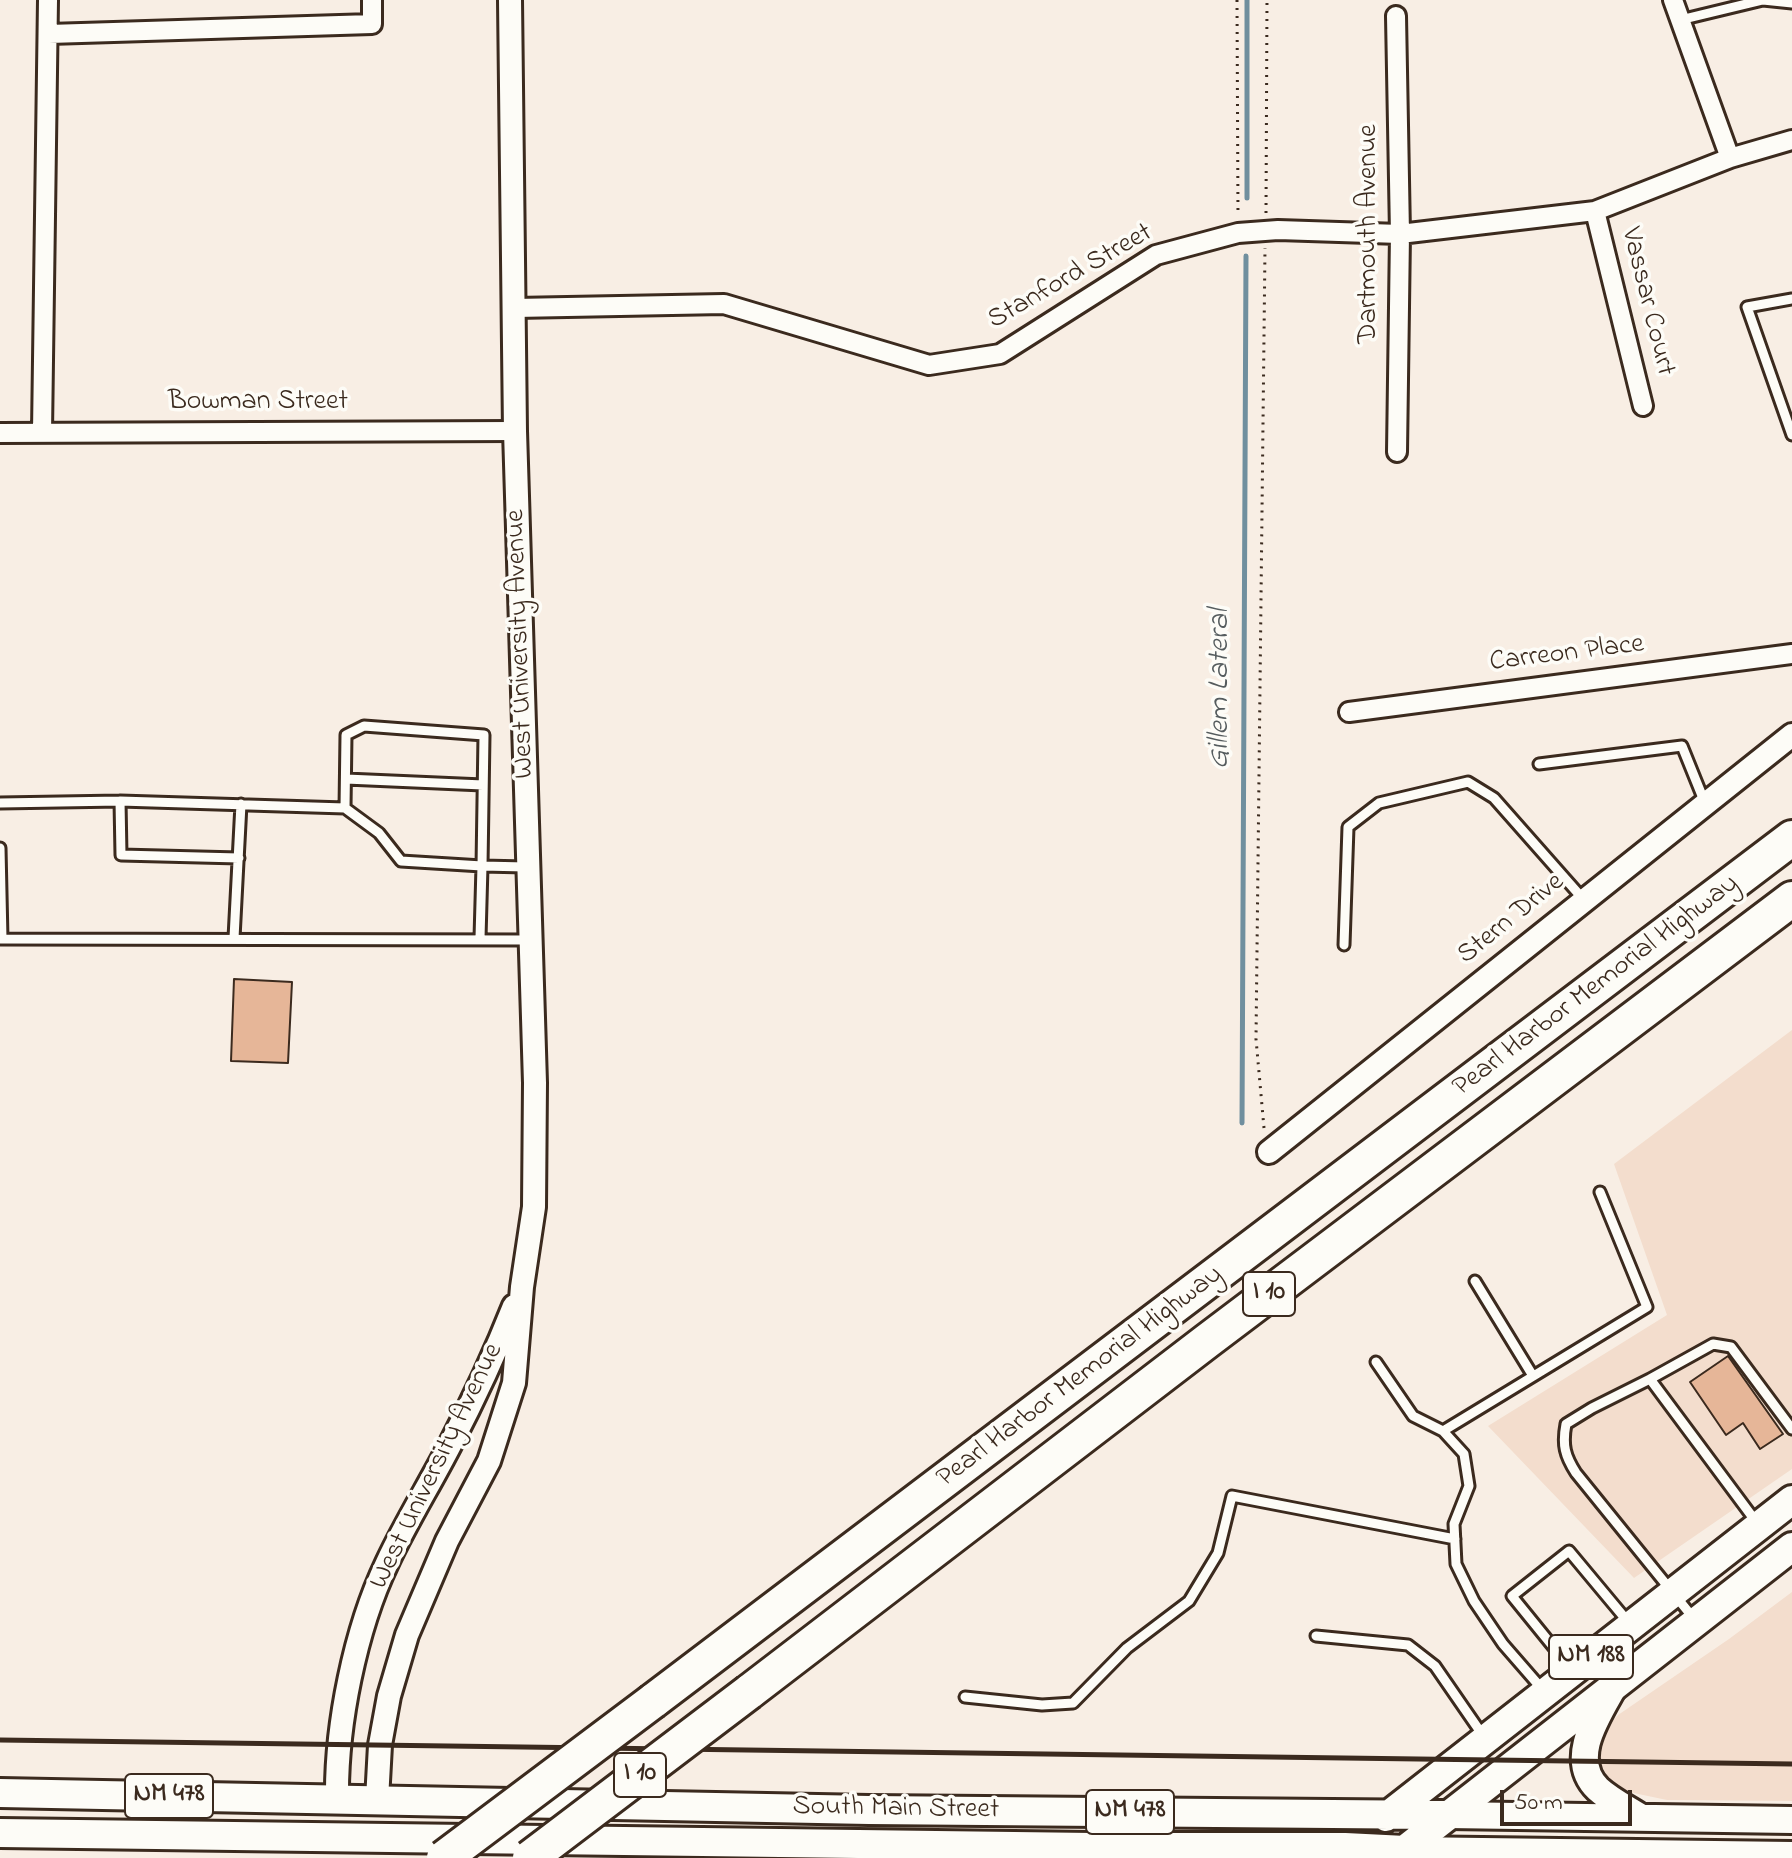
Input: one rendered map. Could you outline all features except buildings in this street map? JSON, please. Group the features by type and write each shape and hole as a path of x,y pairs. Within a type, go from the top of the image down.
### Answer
{"highway":[{"name":"Pearl Harbor Memorial Highway","path":"444,1858 1792,838"},
{"name":"Pearl Harbor Memorial Highway","path":"530,1858 1792,899"}],"main road":[{"name":"NM 188","path":"1337,1852 1792,1500"},
{"name":"NM 188","path":"1400,1854 1792,1547"},
{"path":"1614,1686 1589,1737 1585,1760 1587,1772 1598,1789 1640,1817"},
{"name":"South Main Street","path":"0,1793 869,1810 1640,1817 1748,1841 1792,1855"},
{"name":"West University Avenue","path":"336,1848 337,1799"},
{"name":"West University Avenue","path":"377,1800 380,1848"},
{"name":"South Main Street","path":"0,1833 336,1848 1092,1847 1566,1855 1748,1841 1792,1820"},
{"path":"1092,1847 1119,1858"}],"street":[{"path":"42,432 48,0"},
{"path":"49,34 372,24 372,0"},
{"name":"West University Avenue","path":"377,1800 382,1733 407,1635 447,1541 489,1461 514,1383 522,1287 534,1207 535,1083 515,431 510,0"},
{"path":"1673,0 1730,158"},
{"name":"Dartmouth Avenue","path":"1396,16 1400,234 1397,452"},
{"name":"Stanford Street","path":"515,308 724,304 929,365 1000,354 1156,255 1238,233 1265,230 1400,234 1595,211 1730,158 1792,140"},
{"name":"Vassar Court","path":"1595,211 1643,406"},
{"name":"Bowman Street","path":"0,433 515,431"},
{"name":"Carreon Place","path":"1349,712 1792,654"},
{"name":"Stern Drive","path":"1269,1152 1792,735"},
{"name":"West University Avenue","path":"337,1799 339,1744 347,1691 363,1630 386,1565 487,1372 522,1287"}],"lane":[{"path":"1680,20 1755,2 1792,3"},
{"path":"1792,299 1747,307 1792,435"},
{"path":"345,808 346,735 364,726 484,735 480,938"},
{"path":"1539,764 1682,746 1705,803"},
{"path":"346,779 483,785"},
{"path":"1344,945 1348,827 1379,803 1446,786 1468,782 1494,798 1584,900"},
{"path":"0,803 120,801 345,808 379,833 401,861 529,867"},
{"path":"120,801 121,855 239,858"},
{"path":"234,938 241,804"},
{"path":"0,848 1,939 530,940"},
{"path":"1443,1431 1647,1307 1600,1192"},
{"path":"1475,1281 1533,1376"},
{"path":"1696,1622 1576,1473 1565,1456 1562,1442 1566,1424 1713,1344 1731,1347 1792,1429"},
{"path":"1376,1362 1413,1416 1443,1431 1464,1454 1469,1486 1454,1524 1456,1564 1474,1601 1503,1644 1545,1693"},
{"path":"1650,1379 1759,1526"},
{"path":"965,1697 1042,1705 1073,1703 1127,1648 1189,1601 1218,1553 1232,1496 1455,1539"},
{"path":"1573,1671 1512,1596 1569,1551 1631,1626"},
{"path":"1316,1636 1408,1645 1435,1666 1486,1739"}],"path":[{"path":"1237,0 1238,233"},
{"path":"1267,0 1256,1039 1269,1152"}],"shaded area":[{"path":"1792,1030 1792,1469 1634,1578 1488,1426 1667,1315 1614,1164"},
{"path":"1792,1592 1792,1801 1667,1800 1624,1791 1599,1771 1597,1748 1602,1732 1618,1715"}],"waterway":[{"name":"Gillem Lateral","path":"1247,0 1247,198"},
{"name":"Gillem Lateral","path":"1242,1123 1246,256"}],"railway":[{"path":"0,1740 1792,1764"}]}
